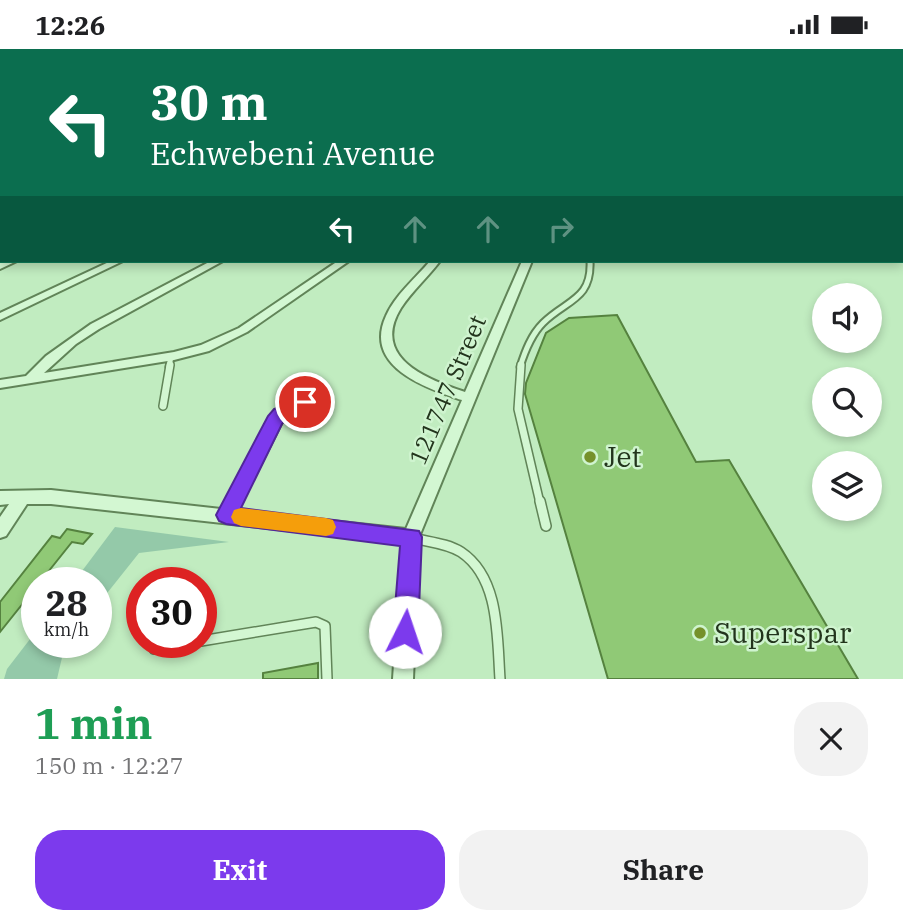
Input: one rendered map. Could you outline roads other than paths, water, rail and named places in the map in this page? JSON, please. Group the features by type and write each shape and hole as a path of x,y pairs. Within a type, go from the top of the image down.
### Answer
{"street":[{"path":"0,317 114,263"},
{"path":"30,378 52,357 81,336 214,263"},
{"path":"0,384 205,348 230,337 341,263"},
{"path":"433,263 391,316 385,339 387,349 395,361 415,377 468,398"},
{"name":"121747 Street","path":"403,679 411,537 526,263"},
{"path":"226,515 280,413 305,402 324,400"},
{"path":"0,498 24,496 226,515 411,537"},
{"path":"0,531 24,496"}],"lane":[{"path":"546,526 519,410 517,380 521,362 540,325 587,289 591,280 590,263"},
{"path":"163,406 171,356"},
{"path":"411,537 461,552 478,568 487,589 494,619 500,679"},
{"path":"217,638 316,622 325,626 327,634 327,679"}],"place":[{"name":"Jet","path":"590,457"},
{"name":"Superspar","path":"700,633"}]}
